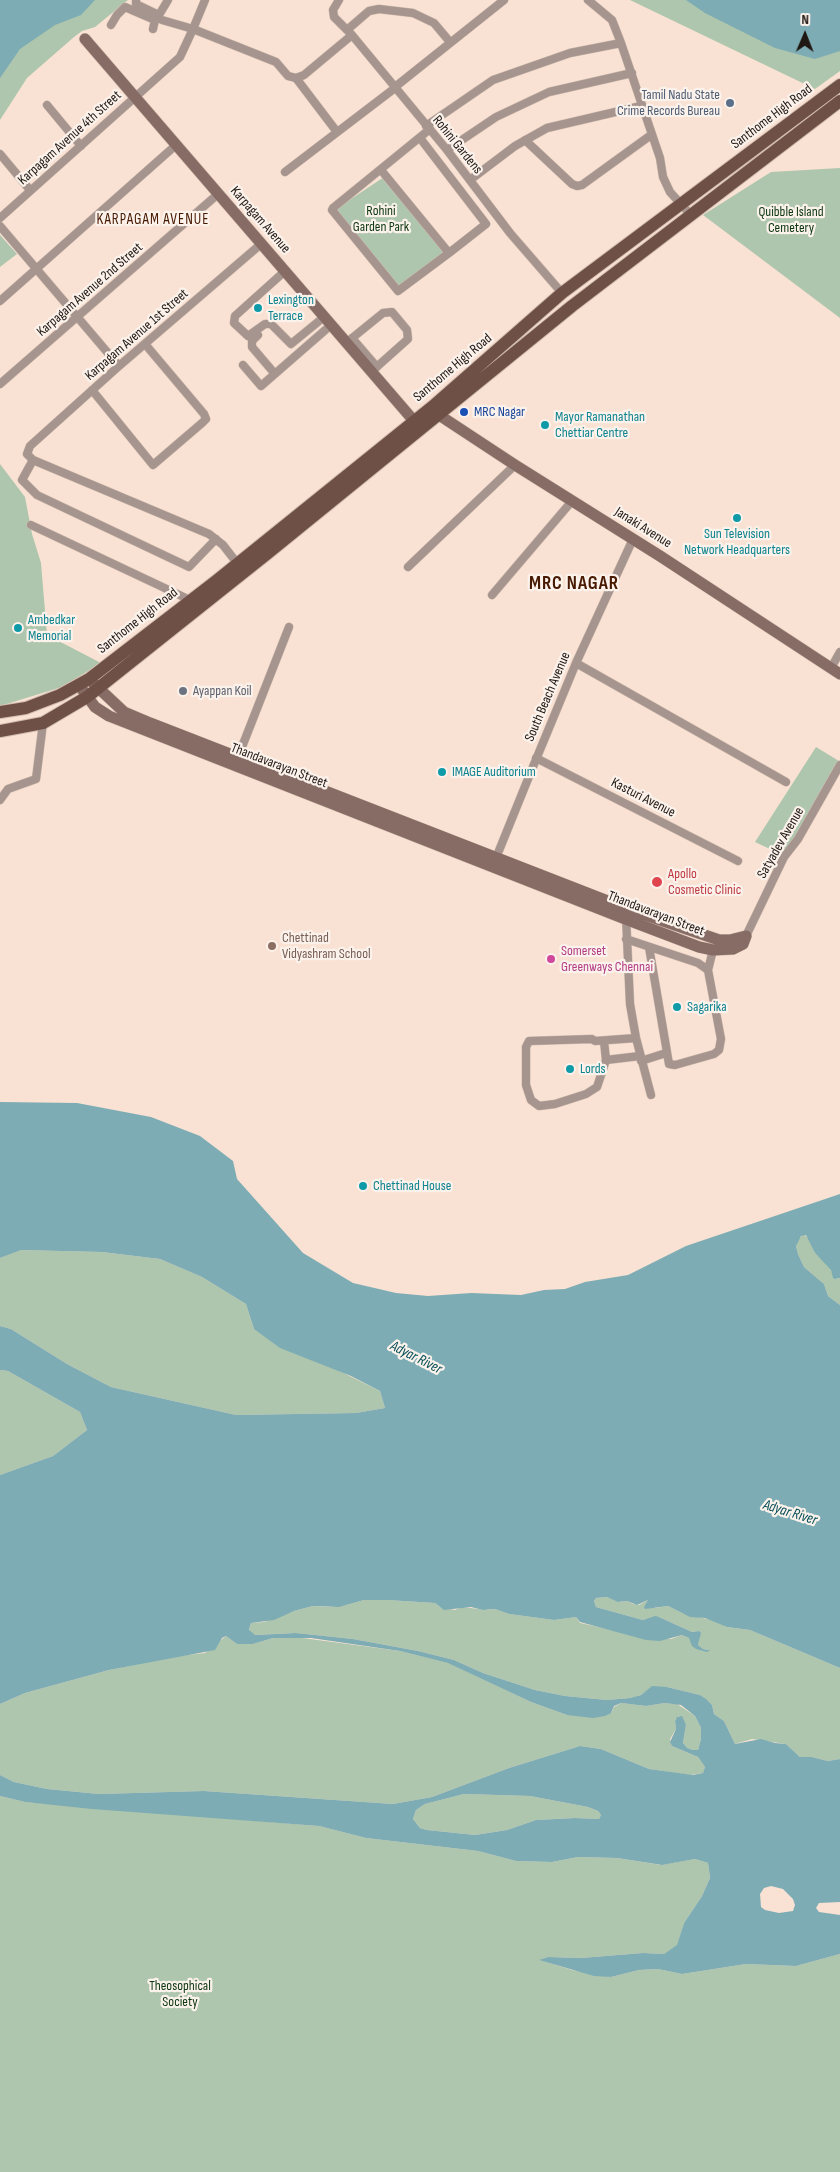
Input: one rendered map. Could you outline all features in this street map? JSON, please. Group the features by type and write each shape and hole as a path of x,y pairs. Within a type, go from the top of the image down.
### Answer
{"main road":[{"name":"Santhome High Road","path":"0,712 26,708 60,695 84,682 690,214 821,107 840,85"},
{"name":"Santhome High Road","path":"435,411 562,293 680,203 821,107 840,101"},
{"name":"Santhome High Road","path":"43,723 98,689 417,425"},
{"path":"0,731 43,723"}],"street":[{"path":"136,0 136,4 158,22"},
{"path":"158,22 168,0"},
{"name":"Karpagam Avenue 4th Street","path":"0,218 180,56 205,0"},
{"name":"Rohini Gardens","path":"339,0 332,14 447,150 510,233 562,293"},
{"path":"285,172 504,0"},
{"path":"588,0 612,20 660,158 663,177 670,192 690,214"},
{"path":"111,25 116,15 125,7 158,22 193,29 276,62 288,76 296,78 304,75 369,11 387,10 413,13 434,23 450,42"},
{"name":"Karpagam Avenue","path":"85,40 327,321 349,340 417,425"},
{"path":"420,138 486,224 399,291 395,290 332,210 420,138 428,128 493,80 570,53 621,43"},
{"path":"447,150 496,117 549,92 632,73"},
{"path":"296,78 337,132"},
{"path":"47,105 80,146"},
{"path":"470,180 525,140 547,128 641,106"},
{"path":"525,140 572,184 577,186 582,185 651,135"},
{"path":"0,301 176,145"},
{"path":"0,154 30,190"},
{"path":"381,170 449,253"},
{"name":"Karpagam Avenue 2nd Street","path":"0,384 218,194"},
{"path":"0,226 119,366"},
{"name":"Karpagam Avenue 1st Street","path":"34,460 27,454 30,446 119,366 261,244"},
{"path":"285,271 235,316 234,323 248,336 265,324 271,324 291,344 327,321"},
{"path":"349,340 383,313 392,312 407,330 408,339 374,369"},
{"path":"243,365 261,386 294,357 327,321"},
{"path":"275,374 252,347 252,341 265,328 270,329 294,357"},
{"path":"92,390 153,465 202,423 206,419 204,414 145,344"},
{"name":"Janaki Avenue","path":"435,411 515,466 633,539 835,671"},
{"path":"216,539 189,567 36,495 22,480 34,460 209,534 216,539 237,563"},
{"path":"408,567 515,466"},
{"path":"492,595 572,502"},
{"path":"31,525 190,600"},
{"name":"South Beach Avenue","path":"497,863 536,758 576,663 633,539"},
{"path":"238,757 289,628"},
{"path":"835,671 840,652"},
{"path":"576,663 786,782"},
{"name":"Thandavarayan Street","path":"84,682 98,689 124,712 238,757 339,801"},
{"name":"Thandavarayan Street","path":"84,682 87,697 95,707 108,716 339,801 626,914 699,947 713,950 733,948 743,944 746,936"},
{"path":"0,800 8,789 36,779 43,723"},
{"name":"Kasturi Avenue","path":"536,758 738,861"},
{"name":"Satyadev Avenue","path":"746,936 784,857 798,839 840,765"},
{"path":"626,914 630,1004 636,1038 651,1096"},
{"name":"Thandavarayan Street","path":"626,914 719,940 730,940 746,936"},
{"path":"626,939 698,963 708,970"},
{"path":"648,947 666,1053 671,1065 714,1054 719,1050 721,1039 708,970 713,950"},
{"path":"604,1041 606,1060 597,1087 586,1094 555,1104 539,1106 531,1100 526,1085 526,1047 529,1041 592,1039 604,1041 636,1038"},
{"path":"606,1060 641,1059 666,1053"}],"green space":[{"path":"0,0 128,0 95,27 82,31 74,37 27,78 0,120"},
{"path":"630,0 840,0 840,71 815,89"},
{"name":"Quibble Island Cemetery","path":"840,168 840,318 703,215 771,172"},
{"name":"Rohini Garden Park","path":"387,175 446,253 396,288 333,211"},
{"path":"0,235 17,254 0,267"},
{"path":"0,464 25,497 32,534 41,563 47,635 101,663 62,687 0,706"},
{"path":"816,747 839,761 785,856 755,842"},
{"path":"804,1234 810,1240 815,1253 829,1266 836,1279 840,1278 840,1305 828,1296 824,1284 804,1267 796,1246 797,1240"},
{"path":"20,1250 102,1252 160,1259 202,1277 246,1304 254,1329 380,1391 385,1408 356,1413 236,1415 111,1387 67,1364 11,1329 0,1326 0,1258"},
{"path":"0,1370 8,1371 80,1412 87,1430 53,1456 0,1475"},
{"path":"607,1597 620,1602 627,1601 639,1605 648,1600 655,1608 668,1606 684,1614 712,1620 727,1627 750,1630 840,1668 840,1759 828,1761 812,1757 800,1757 786,1744 752,1739 735,1744 724,1721 714,1714 712,1705 700,1695 667,1687 652,1687 641,1695 630,1698 607,1700 565,1696 535,1690 483,1673 454,1660 418,1651 353,1639 296,1633 254,1635 249,1631 251,1623 264,1622 313,1606 330,1607 364,1600 387,1600 435,1603 440,1607 455,1610 462,1607 495,1609 509,1614 554,1620 576,1617 580,1623 621,1632 671,1639 682,1635 689,1638 703,1651 709,1649 703,1649 698,1645 699,1631 692,1632 659,1617 643,1620 596,1607 594,1601 596,1598"},
{"path":"226,1636 237,1644 253,1644 273,1638 295,1637 400,1651 449,1663 531,1702 567,1715 611,1713 614,1707 621,1703 646,1706 665,1703 677,1704 695,1716 701,1728 701,1739 698,1750 686,1748 683,1743 686,1725 679,1716 675,1720 676,1729 670,1739 672,1746 698,1757 705,1767 704,1771 703,1773 690,1775 649,1769 601,1749 580,1746 509,1768 432,1797 393,1804 204,1791 99,1794 47,1789 14,1782 0,1775 0,1704 25,1693 109,1670 178,1656 205,1653"},
{"path":"464,1794 530,1796 588,1807 598,1811 601,1815 599,1819 536,1820 507,1830 475,1835 427,1830 420,1828 413,1819 416,1810 425,1804"},
{"name":"Theosophical Society","path":"0,1796 25,1802 319,1826 366,1838 478,1851 516,1861 552,1862 578,1857 617,1858 661,1865 695,1859 708,1863 710,1878 702,1896 684,1923 677,1946 664,1954 643,1953 581,1958 548,1957 540,1960 572,1970 611,1977 639,1970 658,1969 682,1974 746,1964 796,1966 840,1954 840,2172 0,2172"}],"water":[{"path":"0,0 95,0 81,15 55,25 20,49 0,78"},
{"path":"686,0 840,0 840,51 815,59 775,48 705,13"},
{"name":"Adyar River","path":"0,1102 77,1103 151,1117 200,1136 233,1161 237,1179 303,1253 353,1283 396,1293 428,1296 471,1293 521,1295 544,1290 565,1289 585,1282 628,1275 686,1246 840,1194 840,1278 833,1278 831,1270 815,1253 806,1235 801,1236 796,1246 804,1267 824,1284 828,1296 840,1305 840,1668 750,1630 727,1627 705,1618 690,1617 668,1606 645,1609 644,1607 648,1600 637,1605 627,1601 618,1602 607,1597 596,1598 594,1601 596,1607 643,1620 655,1616 692,1632 699,1631 701,1633 698,1645 703,1649 710,1650 707,1652 696,1649 692,1646 689,1638 682,1635 660,1641 646,1640 580,1622 576,1617 554,1620 509,1614 495,1609 483,1610 471,1607 444,1610 435,1603 387,1600 364,1600 339,1607 313,1606 294,1611 274,1620 251,1623 249,1630 255,1635 296,1633 353,1639 418,1651 454,1660 483,1673 535,1690 565,1696 607,1700 630,1698 641,1695 652,1686 667,1687 700,1695 706,1699 712,1705 714,1714 724,1721 735,1744 761,1739 786,1744 800,1757 812,1757 828,1761 840,1759 840,1902 819,1903 816,1908 819,1912 840,1915 840,1954 796,1966 746,1964 682,1974 658,1969 639,1970 611,1977 594,1976 539,1960 548,1957 581,1958 643,1953 664,1954 677,1945 684,1923 702,1896 710,1878 708,1863 695,1859 662,1865 617,1858 578,1857 552,1862 516,1861 478,1851 366,1838 319,1826 92,1809 25,1802 0,1796 0,1775 14,1782 47,1789 99,1794 204,1791 393,1804 432,1797 509,1768 580,1746 601,1749 649,1769 693,1775 703,1773 705,1767 698,1757 672,1746 670,1742 676,1729 675,1721 677,1717 682,1716 686,1725 683,1743 687,1748 698,1750 701,1728 695,1716 681,1705 665,1703 646,1706 621,1703 614,1706 611,1713 605,1716 593,1718 567,1715 531,1702 448,1663 400,1651 311,1638 273,1638 253,1644 237,1644 226,1636 222,1638 215,1650 109,1670 25,1693 0,1704 0,1475 53,1456 87,1430 80,1412 8,1371 0,1370 0,1326 11,1329 67,1364 111,1387 236,1415 356,1413 385,1408 380,1391 351,1376 280,1348 254,1329 246,1304 202,1277 160,1259 102,1252 21,1250 0,1258","holes":["464,1794 530,1796 588,1807 598,1811 601,1815 599,1819 536,1820 507,1830 475,1835 427,1830 420,1828 413,1819 416,1810 425,1804","771,1886 783,1889 793,1899 795,1905 793,1911 779,1913 765,1910 761,1907 760,1894 764,1888"]}],"place":[{"name":"Tamil Nadu State Crime Records Bureau","path":"730,103"},
{"name":"Lexington Terrace","path":"258,308"},
{"name":"MRC Nagar","path":"464,412"},
{"name":"Mayor Ramanathan Chettiar Centre","path":"545,425"},
{"name":"Sun Television Network Headquarters","path":"737,518"},
{"name":"Ambedkar Memorial","path":"18,628"},
{"name":"Ayappan Koil","path":"183,691"},
{"name":"IMAGE Auditorium","path":"442,772"},
{"name":"Apollo Cosmetic Clinic","path":"657,882"},
{"name":"Chettinad Vidyashram School","path":"272,946"},
{"name":"Somerset Greenways Chennai","path":"551,959"},
{"name":"Sagarika","path":"677,1007"},
{"name":"Lords","path":"570,1069"},
{"name":"Chettinad House","path":"363,1186"}],"district":[{"name":"KARPAGAM AVENUE","path":"153,220"},
{"name":"MRC NAGAR","path":"574,584"}]}
